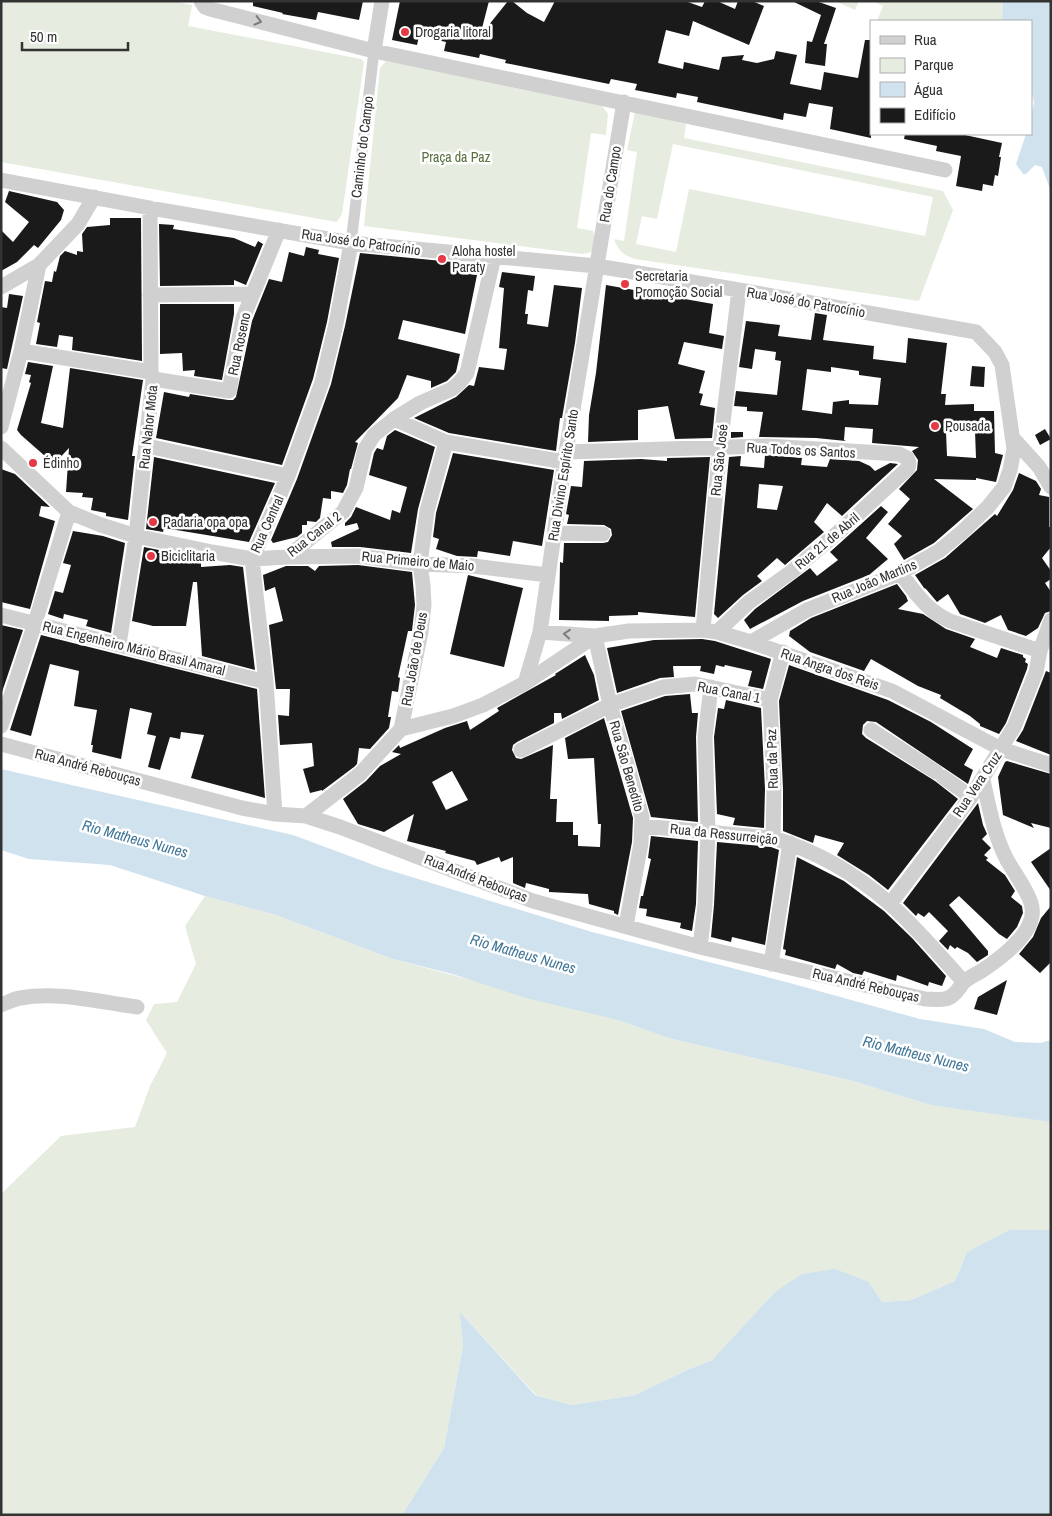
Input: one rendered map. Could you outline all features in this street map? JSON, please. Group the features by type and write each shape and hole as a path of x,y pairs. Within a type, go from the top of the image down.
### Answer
{"street":[{"path":"374,51 382,1"},
{"path":"206,5 374,51 945,170"},
{"name":"Caminho do Campo","path":"351,243 374,51"},
{"name":"Rua do Campo","path":"597,266 624,102"},
{"name":"Rua José do Patrocínio","path":"1,180 351,243 597,266 976,332 995,352 1002,365"},
{"path":"1,288 39,264 78,224 94,197"},
{"name":"Rua Nahor Mota","path":"119,644 136,536 147,446 152,375 150,208"},
{"name":"Rua Roseno","path":"152,375 229,391 243,318 280,230"},
{"name":"Rua Central","path":"275,814 266,682 252,559 288,476 322,382 336,324 351,243"},
{"name":"Rua Canal 2","path":"1,448 69,512 101,525 136,536 252,559 287,557 343,512 356,488 365,449 374,435 394,419 420,403 452,389 460,383 467,373 494,257"},
{"path":"1,426 21,351 39,264"},
{"name":"Rua Divino Espírito Santo","path":"525,683 540,632 597,266"},
{"name":"Rua São José","path":"710,631 720,447 739,290"},
{"path":"150,295 252,294"},
{"path":"21,351 152,375"},
{"name":"Rua João Martins","path":"751,642 807,610 900,572 939,551 988,506 1004,487 1014,449 1002,365"},
{"name":"Rua Todos os Santos","path":"394,419 446,442 566,457 720,447 768,446 885,454"},
{"path":"1011,436 1039,467 1051,487"},
{"name":"Rua João de Deus","path":"401,729 421,632 424,585 420,564 427,511 446,442"},
{"path":"147,446 288,476"},
{"name":"Rua 21 de Abril","path":"710,631 791,572 842,529 908,468 907,458 899,454 885,454"},
{"path":"1,726 69,512"},
{"path":"555,533 603,534"},
{"name":"Rua Primeiro de Maio","path":"287,557 359,556 420,564 473,566 548,575"},
{"path":"900,572 923,603 939,616 1040,651"},
{"name":"Rua Engenheiro Mário Brasil Amaral","path":"1,615 266,682"},
{"name":"Rua Vera Cruz","path":"890,904 971,797 1001,749 1025,701 1036,672 1040,651 1051,620"},
{"name":"Rua Angra dos Reis","path":"540,632 594,636 629,631 710,631 783,652 892,691 1001,749 1051,765"},
{"name":"Rua Angra dos Reis","path":"401,729 452,716 482,705 525,683 594,636"},
{"name":"Rua São Benedito","path":"594,636 610,704 642,817 641,843 626,926"},
{"name":"Rua da Paz","path":"773,838 774,789 770,700 783,652"},
{"name":"Rua Canal 1","path":"522,750 610,704 663,687 695,684 770,700"},
{"path":"700,947 708,831 705,737 711,687"},
{"path":"306,816 360,774 401,729"},
{"path":"871,730 971,797"},
{"name":"Rua André Rebouças","path":"1,744 242,808 275,814 306,816 384,842 533,901 700,947 925,999 943,1000 953,996 964,982"},
{"path":"964,982 1001,958 1015,946 1033,914 1032,905 1006,859 995,827 983,780"},
{"name":"Rua da Ressurreição","path":"642,826 773,838 790,843 844,869 890,904 964,982"},
{"path":"772,964 790,843"},
{"path":"1,1005 18,998 40,996 69,997 137,1008"}],"green space":[{"path":"1,1 172,1 192,5 188,26 361,59 364,62 342,214 337,222 1,162"},
{"path":"835,1 859,1 855,10"},
{"path":"873,1 1003,1 1002,20 877,20 883,6"},
{"name":"Praça da Paz","path":"386,61 602,106 608,114 606,135 591,133 577,228 593,231 596,241 592,252 582,254 364,226 380,68"},
{"path":"635,112 686,124 684,138 943,191 953,210 919,301 635,259 622,252 614,239 624,241 637,152 627,150","holes":["673,144 933,197 925,236 689,189 676,252 636,244 642,216 657,219"]},
{"path":"205,896 276,915 393,959 618,1020 668,1038 849,1080 931,1105 1051,1122 1051,1230 1009,1230 967,1252 955,1281 911,1300 882,1302 869,1282 775,1292 712,1360 635,1395 572,1405 536,1395 461,1313 463,1346 444,1448 402,1515 1,1515 1,1194 61,1136 135,1127 150,1086 167,1053 146,1020 154,1004 177,1002 196,964 185,926"}],"water":[{"path":"1003,1 1051,1 1051,192 1042,167 1035,165 1026,174 1023,174 1016,164 1026,135 1032,135 1034,103 1032,94 1032,20 1002,20"},
{"name":"Rio Matheus Nunes","path":"1,769 293,835 379,867 592,932 920,1019 984,1029 1015,1042 1040,1043 1051,1040 1051,1122 931,1105 849,1080 668,1038 618,1020 526,998 452,974 393,959 276,915 205,896 110,865 29,859 1,850"},
{"path":"1009,1230 1051,1230 1051,1515 402,1515 444,1448 463,1346 460,1312 535,1395 572,1405 635,1395 712,1360 775,1292 802,1274 835,1269 869,1282 882,1302 911,1300 955,1281 967,1252"}],"building":[{"path":"253,1 363,1 359,20 318,12 316,20 282,14 253,6"},
{"path":"400,1 489,1 480,36 508,1 512,1 527,13 544,22 555,1 685,1 702,7 705,1 717,1 735,9 738,1 752,1 764,6 749,45 693,21 689,36 666,30 658,63 683,69 684,62 719,70 722,57 744,55 742,60 757,63 774,59 776,51 797,55 790,84 821,90 824,72 858,78 865,40 870,40 871,138 830,129 833,107 809,103 806,117 784,113 783,120 697,102 698,97 677,93 676,98 635,90 637,84 611,79 609,84 505,63 506,60 480,54 479,58 444,51 446,42 419,36 417,45 392,40"},
{"path":"792,1 816,1 836,8 824,44 827,44 825,66 805,63 807,41 812,42 821,15"},
{"path":"905,135 965,135 1002,143 998,176 995,175 993,186 983,184 982,191 956,186 961,156 936,151 937,146 904,139"},
{"path":"9,191 57,202 64,210 61,220 38,248 34,245 17,262 1,271 1,230 13,242 29,222 5,202"},
{"path":"110,218 141,218 142,361 72,350 73,337 59,335 57,347 36,344 40,323 37,322 45,281 52,282 60,256 65,251 77,255 77,251 83,252 82,234 87,227 110,225"},
{"path":"159,224 174,225 173,229 234,238 255,247 258,241 263,244 246,285 234,280 234,285 160,286"},
{"path":"306,247 319,250 318,254 339,258 327,322 313,379 282,465 156,438 164,392 189,397 190,394 228,400 233,400 236,397 252,321 269,279 282,282 289,252 304,256"},
{"path":"360,253 473,264 471,274 477,275 465,334 403,320 398,339 460,354 456,372 447,381 431,388 431,381 407,375 398,398 355,442 358,443 347,485 343,493 331,491 331,499 323,498 320,518 316,522 307,521 307,525 302,525 302,533 297,537 273,543 271,540 297,479 331,384"},
{"path":"502,272 535,276 533,291 528,290 525,314 528,314 527,324 548,327 554,285 582,288 575,343 562,418 560,418 556,451 449,433 414,418 456,397 469,385 474,386 479,367 504,370 507,349 499,348 504,288 499,287"},
{"path":"606,285 713,304 709,333 724,336 722,349 684,342 678,364 705,371 699,393 703,394 700,405 715,408 712,438 675,439 668,406 638,410 638,440 588,442 589,415"},
{"path":"9,294 23,296 7,369 1,368 1,307 7,308"},
{"path":"160,304 234,304 234,314 222,380 194,376 195,370 183,371 182,353 160,354"},
{"path":"815,313 827,315 823,340 874,346 873,359 906,363 908,338 947,343 941,394 946,394 945,405 974,404 974,411 994,411 995,453 1003,455 996,482 976,478 976,480 934,479 973,509 934,543 904,560 894,544 902,536 888,524 910,499 899,489 917,470 918,460 912,451 919,447 872,443 873,429 845,427 844,440 846,441 816,438 759,437 763,412 747,411 747,407 734,406 736,391 777,395 781,361 775,360 776,352 755,349 752,369 739,367 746,321 780,325 778,336 811,340","holes":["831,367 859,371 859,375 881,378 878,405 849,404 849,400 833,402 832,414 802,410 807,369 831,372","975,431 976,458 947,456 946,432"]},
{"path":"28,362 53,366 41,423 63,428 70,368 143,380 132,456 135,456 128,520 106,516 106,513 91,510 93,498 82,497 83,493 66,492 69,448 54,464 17,430 31,383 29,382 31,375 25,374"},
{"path":"972,366 985,367 984,387 970,386"},
{"path":"1045,429 1051,439 1040,445 1035,435"},
{"path":"395,430 435,447 418,509 411,553 360,547 332,547 331,542 359,529 357,523 345,526 345,523 351,517 356,507 390,520 392,510 400,513 407,487 369,475 374,453 377,448 383,450 387,436"},
{"path":"731,432 743,432 743,437 731,438"},
{"path":"453,453 554,470 542,546 513,541 510,556 478,551 477,557 457,556 436,549 439,539 433,537 436,513"},
{"path":"765,455 802,458 801,465 827,467 830,459 859,461 870,466 875,471 890,463 898,464 842,516 827,503 814,522 824,532 785,565 777,558 757,576 762,581 743,595 718,618 714,614 729,457 741,456 740,466 764,468","holes":["759,484 783,486 777,510 757,508"]},
{"path":"154,457 275,483 249,542 164,528 163,532 146,529"},
{"path":"710,457 695,617 638,612 638,615 609,616 609,621 559,620 560,562 563,563 564,543 603,543 608,542 612,535 611,529 604,525 567,524 569,515 566,514 571,486 582,487 584,461 641,459 667,461 667,458"},
{"path":"1,469 15,474 50,507 41,506 39,516 55,521 30,609 1,602"},
{"path":"1019,473 1036,481 1041,489 1039,495 1049,497 1049,527 1051,527 1051,547 1042,558 1051,571 1051,579 1045,583 1051,592 1051,611 1045,613 1038,628 1026,636 1008,630 1001,615 985,623 960,614 948,594 937,602 915,575 945,558 995,514 997,516 1013,490"},
{"path":"881,506 888,512 866,538 888,559 869,575 803,601 750,629 744,620 755,609 810,568 817,576 838,560 830,552"},
{"path":"73,531 103,536 125,543 111,633 86,626 88,620 64,614 63,619 48,614 55,591 63,593 71,565 63,563"},
{"path":"144,547 159,550 158,553 170,553 201,559 201,567 230,565 243,567 255,670 202,656 197,582 193,582 186,626 153,626 132,621"},
{"path":"358,565 412,572 415,605 412,631 408,631 398,677 400,678 398,692 392,691 388,717 391,717 389,728 370,749 359,748 357,764 354,767 322,791 310,793 303,769 314,766 312,743 280,745 278,715 289,716 290,689 276,689 269,625 283,621 275,587 265,591 263,575 286,566 308,566 315,571 319,566"},
{"path":"468,575 523,588 504,667 450,654"},
{"path":"897,584 908,601 898,609 923,614 946,629 975,639 970,647 997,658 1001,648 1023,655 1026,659 1027,669 1006,723 999,734 980,726 970,716 940,698 941,695 918,686 871,659 864,671 810,652 789,636 790,631 811,618"},
{"path":"1,625 23,630 1,695"},
{"path":"41,635 257,689 265,798 191,778 204,735 181,732 180,739 170,737 160,770 148,767 156,736 147,734 152,713 130,708 121,759 92,752 93,745 91,745 97,710 74,706 79,671 50,664 31,736 10,730"},
{"path":"702,639 715,641 771,659 763,689 748,686 752,671 716,665 714,674 700,671 701,666 673,666 674,677 660,678 617,693 607,648 654,640"},
{"path":"585,655 594,675 599,700 562,719 561,713 554,713 554,723 517,742 513,745 512,750 516,758 521,759 553,745 550,799 557,799 556,822 573,822 573,835 578,835 578,846 600,847 601,824 598,824 594,758 568,759 565,738 604,718 633,818 632,842 618,915 614,911 589,904 588,894 549,892 549,889 526,883 525,888 513,883 513,857 501,862 499,857 477,865 475,861 445,853 446,851 407,841 414,814 384,832 358,824 343,799 366,781 380,766 401,754 392,752 399,745 400,748 445,728 467,721 470,730 499,711 497,708","holes":["452,771 468,800 446,810 432,782"]},
{"path":"789,665 888,700 931,722 973,749 964,765 973,770 968,784 876,722 867,721 863,725 862,734 866,738 935,781 958,799 888,890 869,875 837,855 844,843 815,835 813,843 783,831 779,701"},
{"path":"1046,671 1051,673 1051,755 1016,741 1023,730"},
{"path":"690,694 692,713 698,713 696,737 698,822 651,817 621,711 665,696"},
{"path":"726,700 761,708 765,789 764,828 733,825 735,818 717,814 714,737 718,708 724,709"},
{"path":"1007,761 1051,774 1051,828 1031,823 1034,828 1003,815 998,777"},
{"path":"978,803 987,834 982,839 991,848 984,855 988,858 986,860 1005,875 1015,891 1011,897 1022,906 1023,913 1017,927 1007,939 999,934 959,896 949,905 988,951 988,955 977,962 968,953 957,947 955,949 950,945 948,950 939,941 948,931 929,912 924,917 918,913 916,916 903,903"},
{"path":"651,836 698,841 696,904 692,931 680,928 681,923 646,916 647,909 639,908 651,859 648,858"},
{"path":"717,842 771,847 779,850 765,945 732,937 731,942 711,937"},
{"path":"1051,848 1051,891 1031,862"},
{"path":"797,857 844,881 884,911 912,938 946,976 942,986 929,982 928,986 897,975 896,981 864,971 862,975 853,973 837,964 835,969 785,955 786,950 783,949"},
{"path":"1051,906 1051,962 1040,973 1019,954 1033,937 1041,918"},
{"path":"1007,980 997,1015 974,1009 978,997"}],"place":[{"name":"Drogaria litoral","path":"405,32"},
{"name":"Aloha hostel Paraty","path":"442,259"},
{"name":"Secretaria Promoção Social","path":"625,284"},
{"name":"Pousada","path":"935,426"},
{"name":"Édinho","path":"33,463"},
{"name":"Padaria opa opa","path":"153,522"},
{"name":"Biciclitaria","path":"151,556"}]}
